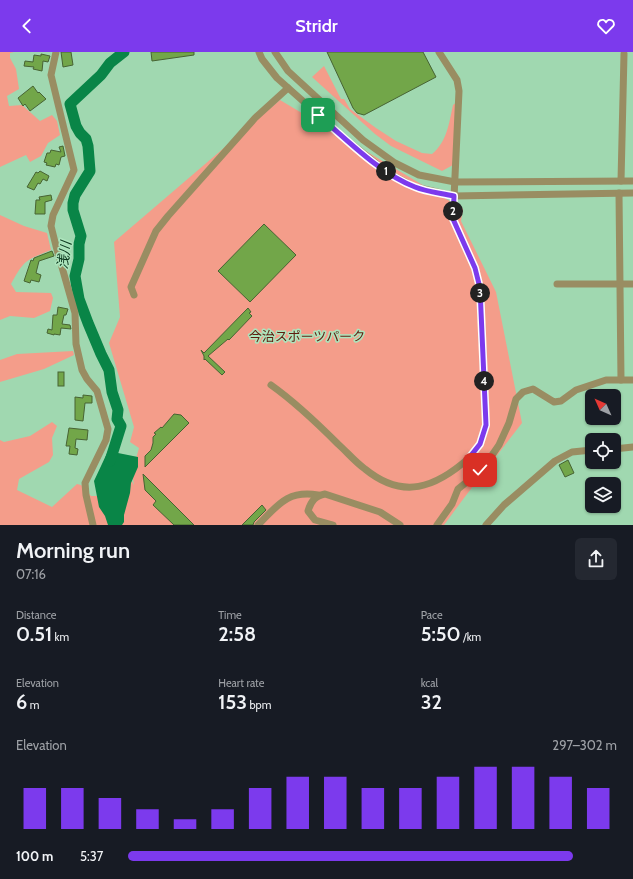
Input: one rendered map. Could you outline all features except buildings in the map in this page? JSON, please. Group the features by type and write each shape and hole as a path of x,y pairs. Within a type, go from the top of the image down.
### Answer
{"street":[{"path":"56,52 51,75 74,170 53,215 52,226 56,246 75,313 76,344 82,370 97,391 108,429 106,440 85,483 86,495 93,525"},
{"path":"259,52 277,78 349,142 388,173 415,187 454,196 633,193"},
{"path":"275,52 288,71 358,135 395,163 419,175 455,182 633,181"},
{"path":"271,385 295,404 365,470 389,484 409,488 434,483 454,471 469,458 480,444 486,425 480,288 475,268 453,219 459,91 457,80 439,52"},
{"path":"621,181 624,54"},
{"path":"134,295 132,287 156,231 255,118 288,88"},
{"path":"619,193 620,380"},
{"path":"557,284 633,284"},
{"path":"437,525 452,504 458,489 480,470 498,446 509,423 516,399 523,392 533,389 554,402 561,401 576,390 591,384 606,380 633,380"},
{"path":"621,448 633,447"},
{"path":"486,525 504,505 555,461 572,452 585,451"},
{"path":"469,458 480,470"},
{"path":"258,525 279,503 296,494 308,493 318,495 326,494 380,512 400,525"},
{"path":"318,495 310,503 308,511 315,520 332,525"}],"green space":[{"path":"0,52 14,52 10,53 10,58 16,69 19,89 7,96 9,106 22,105 40,121 52,115 57,121 60,135 48,143 41,156 30,162 26,155 0,167"},
{"path":"324,66 341,99 344,99 350,109 396,141 422,153 432,154 441,144 447,132 453,105 457,102 453,165 442,171 391,146 375,134 312,77"},
{"name":"今治スポーツパーク","path":"280,100 463,209 461,221 496,292 522,423 444,525 0,525 0,440 4,442 30,436 52,422 57,426 52,438 53,455 49,462 19,479 17,490 52,507 77,484 81,485 91,496 102,496 124,467 134,485 132,473 139,448 130,442 134,427 109,343 120,317 114,242"},
{"path":"0,215 24,226 47,233 51,250 26,262 19,270 11,284 16,292 51,293 53,298 50,311 34,318 10,316 0,320"},
{"path":"73,351 74,355 44,369 0,382 0,360 17,354"}],"shaded area":[{"path":"108,451 138,457 138,467 131,483 124,515 124,522 122,525 108,525 105,516 99,507 94,481"}],"waterway":[{"name":"浅川","path":"110,461 121,426 117,419 118,410 112,392 109,370 79,299 75,276 79,259 79,244 81,236 73,210 73,203 75,195 90,171 86,139 76,126 70,104 101,75 110,63 124,52"}],"route":[{"path":"318,115 388,173 415,187 454,196 453,219 475,268 480,288 486,425 480,444 469,458 480,470"}]}
